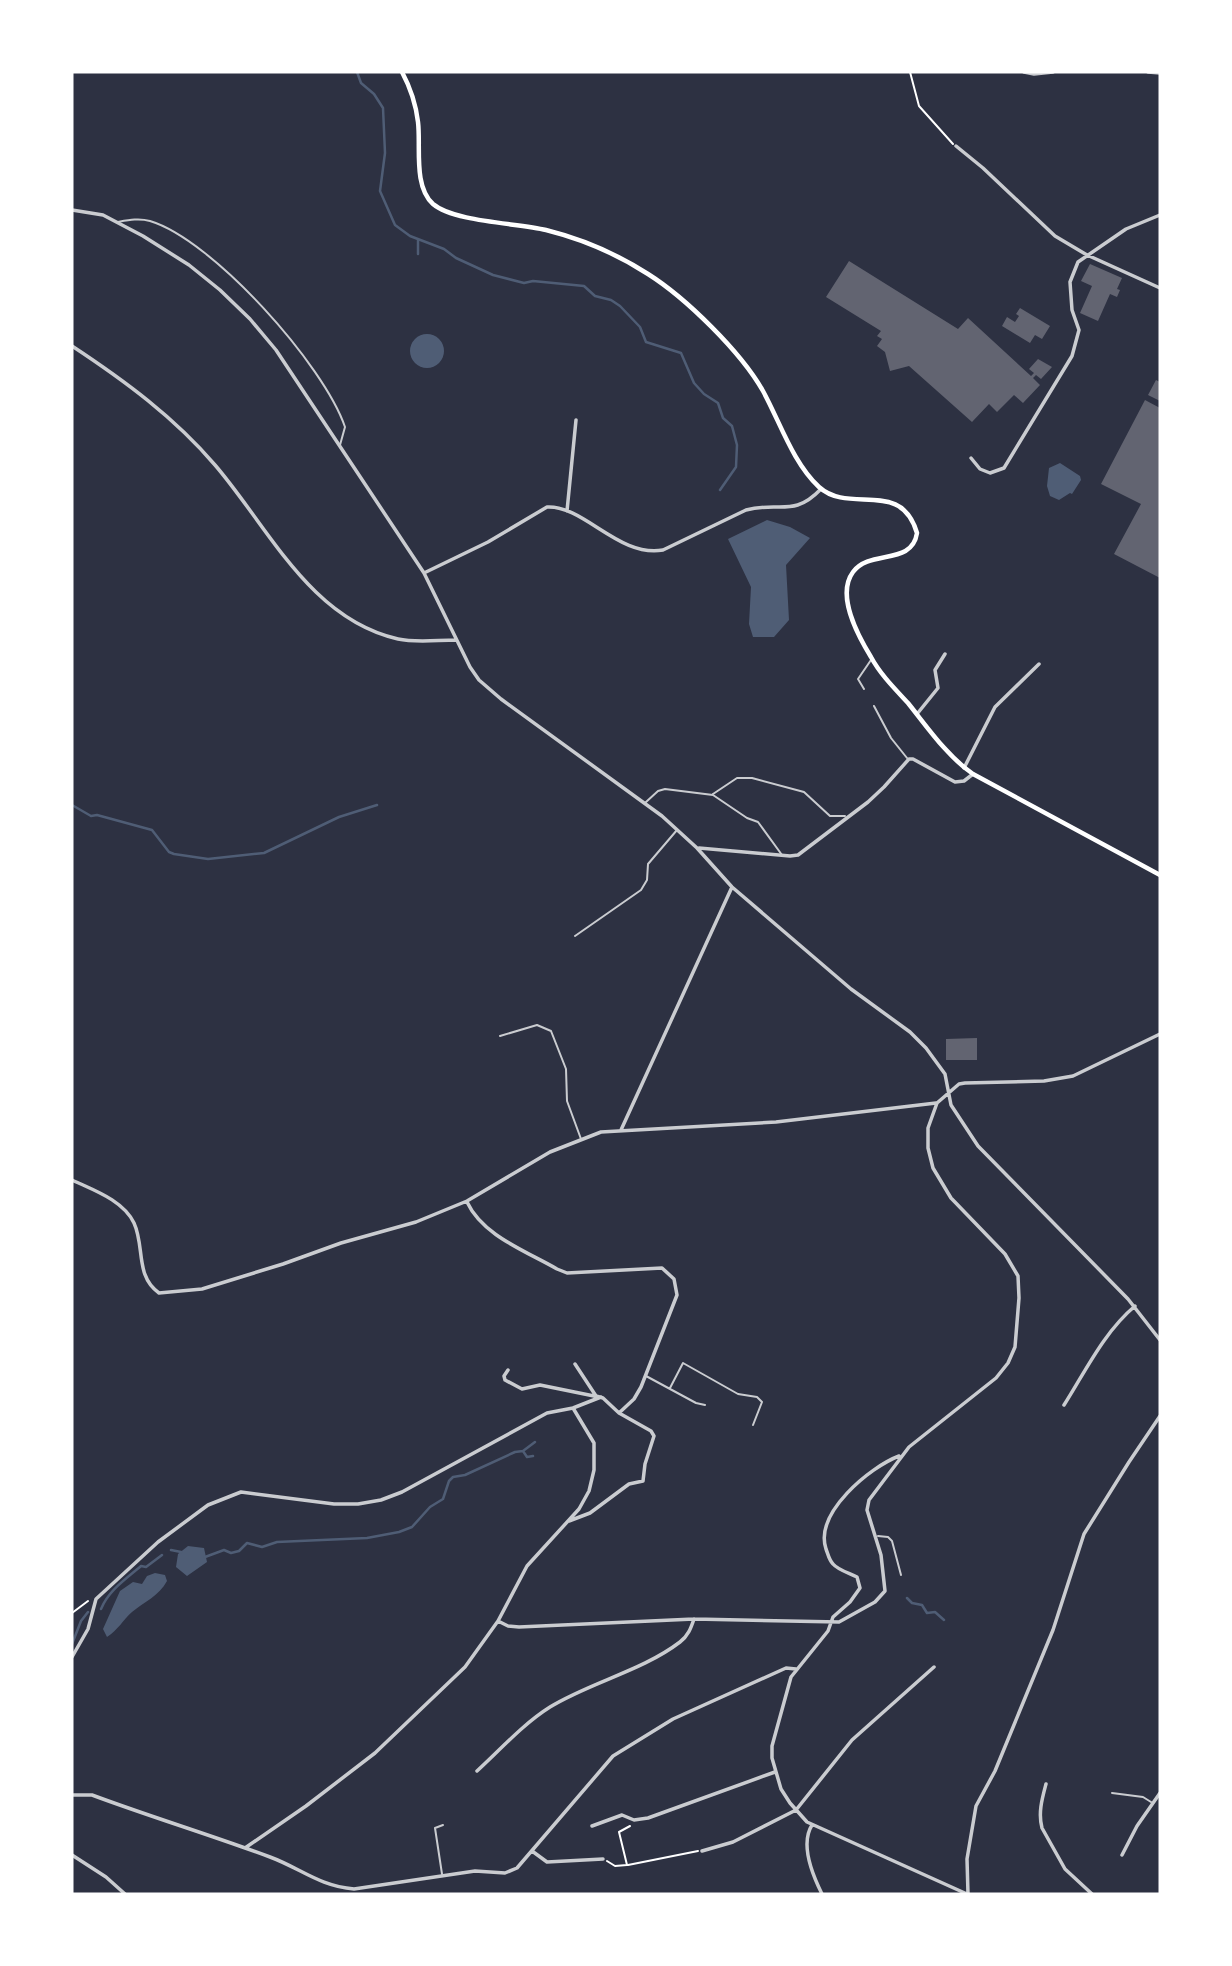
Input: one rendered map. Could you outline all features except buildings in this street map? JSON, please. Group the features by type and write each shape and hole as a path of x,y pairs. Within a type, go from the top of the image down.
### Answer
{"main road":[{"path":"401,72 418,120 421,174 425,192 432,203 456,215 570,237 602,249 651,275 688,306 740,358 761,388 808,474 821,489 844,497 889,502 900,506 914,520 917,533 911,547 904,552 858,566 848,581 846,597 871,659 964,768 1160,874"}],"street":[{"path":"1024,72 1053,72"},
{"path":"1148,72 1160,73"},
{"path":"956,146 1055,236 1087,255 1160,288"},
{"path":"72,210 95,213 118,222 180,259 243,311 276,350 424,573 456,640 479,680 501,699 645,803 697,848 732,887 851,989 910,1032 946,1074 951,1105 978,1146 1135,1306 1160,1339"},
{"path":"971,458 980,469 990,474 1004,468 1070,362 1079,334 1072,310 1070,282 1078,262 1126,229 1160,215"},
{"path":"72,346 131,386 174,422 215,465 289,563 324,601 387,636 420,641 456,640"},
{"path":"567,512 576,420"},
{"path":"424,573 488,542 547,507 555,506 636,549 654,551 663,550 746,510 759,506 803,505 821,489"},
{"path":"917,714 938,688 935,670 945,654"},
{"path":"964,768 995,707 1040,664"},
{"path":"697,848 798,855 884,787 909,759 955,782 964,782 973,774"},
{"path":"621,1130 732,887"},
{"path":"499,1621 508,1626 519,1627 694,1619 832,1623 871,1605 885,1591 881,1555 867,1505 873,1492 901,1455 996,1378 1008,1363 1015,1346 1018,1276 1005,1254 951,1198 933,1168 928,1148 928,1128 937,1103 958,1084 1066,1078 1089,1070 1160,1034"},
{"path":"72,1180 115,1202 133,1221 148,1285 159,1293 202,1289 341,1243 416,1222 467,1201 550,1152 601,1132 776,1122 937,1103"},
{"path":"467,1201 478,1220 488,1230 567,1273 662,1268 674,1279 677,1295 646,1376 638,1394 619,1413"},
{"path":"1064,1405 1112,1331 1135,1306"},
{"path":"568,1522 590,1513 629,1484 643,1481 653,1433 619,1413 598,1396 575,1364"},
{"path":"508,1370 504,1376 505,1380 520,1388 540,1385 598,1396"},
{"path":"72,1657 88,1629 96,1599 158,1542 218,1500 241,1492 334,1504 382,1500 402,1492 547,1413 573,1408 598,1396"},
{"path":"245,1848 375,1754 465,1667 499,1621 527,1566 568,1522 589,1491 595,1457 594,1443 573,1408"},
{"path":"901,1455 884,1462 863,1479 835,1508 831,1517 824,1544 830,1560 833,1565 857,1577 860,1588 850,1602 833,1617 828,1631 791,1677 772,1746 775,1772 781,1788 796,1810 812,1825 968,1894 967,1859 976,1806 995,1771 1054,1630 1084,1534 1160,1416"},
{"path":"477,1771 549,1707 645,1662 681,1641 690,1631 694,1619"},
{"path":"702,1851 733,1842 796,1810 852,1740 934,1667"},
{"path":"72,1795 92,1795 245,1848 339,1888 354,1889 475,1871 505,1873 517,1868 613,1756 683,1714 786,1668 796,1669"},
{"path":"592,1826 622,1815 634,1820 648,1818 775,1772"},
{"path":"1046,1784 1040,1815 1042,1828 1065,1869 1092,1894"},
{"path":"1122,1855 1137,1826 1160,1793"},
{"path":"812,1825 807,1842 814,1875 822,1894"},
{"path":"532,1851 547,1862 603,1859"},
{"path":"72,1855 106,1877 125,1894"}],"lane":[{"path":"118,222 143,220 164,227 214,261 251,294 276,322 327,391 345,427 340,446"},
{"path":"864,689 858,679 871,659"},
{"path":"874,706 891,738 909,759"},
{"path":"713,795 737,778 752,778 803,792 830,816 848,816"},
{"path":"645,803 658,791 665,789 713,795 747,818 758,822 782,855"},
{"path":"575,936 641,890 647,880 648,864 677,830"},
{"path":"500,1036 537,1025 551,1031 566,1069 567,1101 581,1139"},
{"path":"670,1388 683,1363 738,1394 757,1396 762,1402 753,1425"},
{"path":"646,1376 696,1403 705,1405"},
{"path":"875,1536 888,1537 892,1541 901,1575"},
{"path":"1112,1793 1143,1797 1153,1803"},
{"path":"442,1876 435,1828 443,1825"}],"path":[{"path":"910,72 919,106 956,146"},
{"path":"72,1614 83,1603 96,1599"},
{"path":"627,1865 620,1832 629,1829 634,1820"},
{"path":"603,1859 615,1866 646,1863 702,1851"}],"water":[{"path":"427,334 439,339 444,351 439,363 427,368 415,363 410,351 415,339"},
{"path":"1060,463 1080,476 1081,480 1072,494 1059,500 1050,496 1047,486 1049,468"},
{"path":"767,520 790,527 810,538 786,565 789,620 774,637 753,637 749,624 751,587 728,539"},
{"path":"188,1546 204,1548 207,1562 187,1576 176,1567 178,1554"},
{"path":"155,1573 165,1575 167,1581 164,1586 107,1637 103,1629 120,1591 133,1582 142,1584 147,1576"}],"waterway":[{"path":"357,72 361,83 374,94 383,108 385,153 380,191 395,225 410,236 444,249 456,258 493,275 524,283 533,281 584,286 595,296 611,300 620,306 640,327 646,342 681,353 694,383 718,403 723,418 732,426 737,445 736,467 720,490"},
{"path":"418,240 418,254"},
{"path":"72,805 91,816 97,815 152,830 169,852 174,854 208,859 264,853 339,817 377,805"},
{"path":"205,1557 224,1550 231,1553 239,1551 247,1543 262,1547 277,1542 367,1538 399,1532 412,1527 430,1507 443,1499 453,1477 465,1475 515,1452 523,1451 535,1442"},
{"path":"523,1451 527,1457 533,1456"},
{"path":"171,1550 181,1552"},
{"path":"101,1609 113,1590 124,1580 141,1566 146,1567 162,1555"},
{"path":"907,1598 912,1603 922,1605 927,1613 935,1612 944,1620"},
{"path":"72,1644 81,1621 88,1612"}]}
